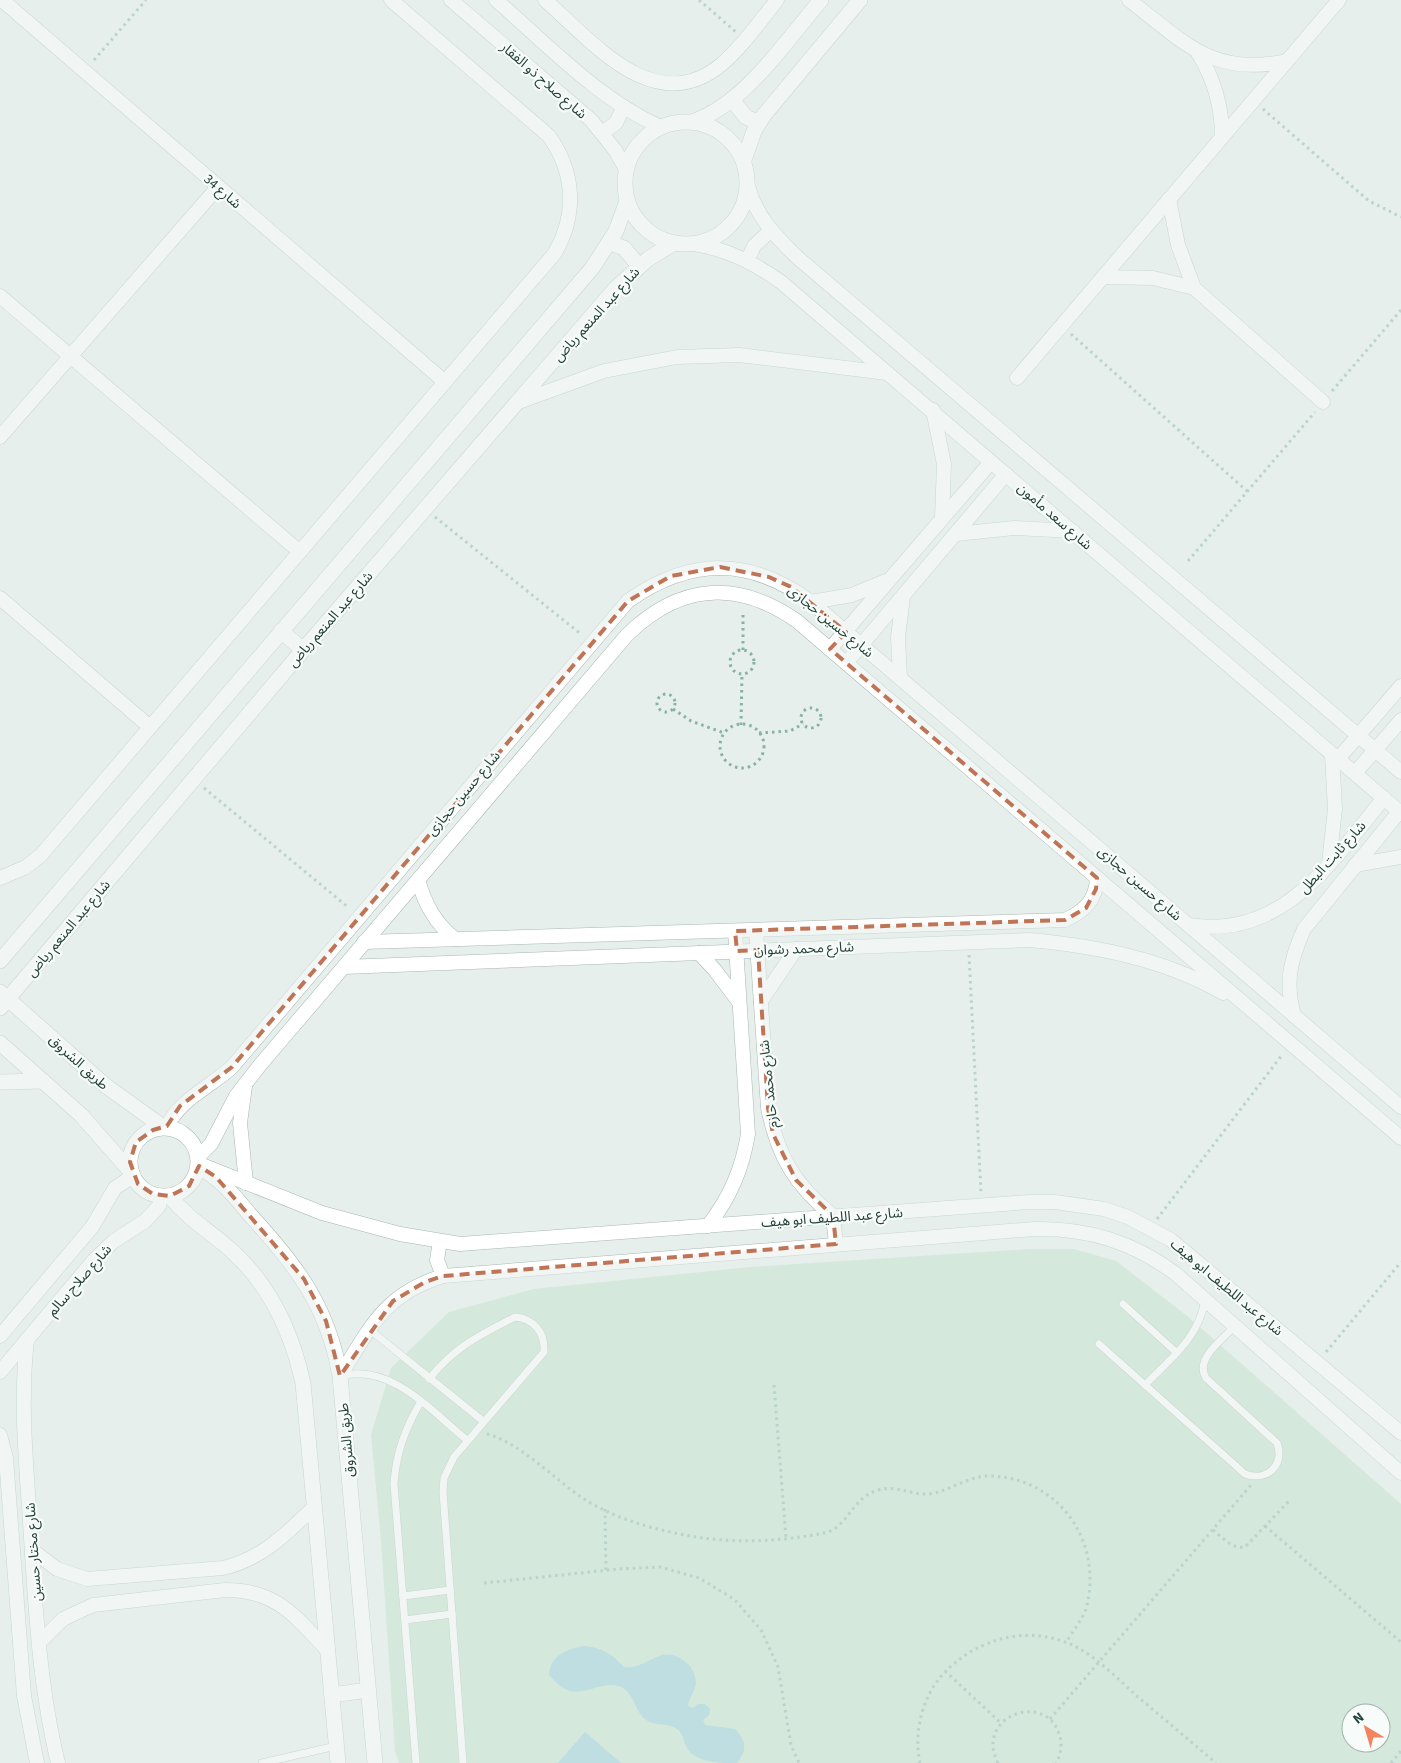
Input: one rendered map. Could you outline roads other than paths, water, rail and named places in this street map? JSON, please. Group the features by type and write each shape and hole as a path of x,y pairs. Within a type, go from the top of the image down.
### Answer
{"street":[{"name":"شارع 34","path":"2,0 445,382"},
{"path":"0,878 26,867 41,855 555,254 568,225 571,194 569,178 558,149 539,125 391,0"},
{"name":"شارع صلاح ذو الفقار","path":"451,0 578,109 602,133 626,168"},
{"name":"شارع صلاح ذو الفقار","path":"496,0 623,108 661,127"},
{"path":"545,0 624,68 639,77 656,82 674,84 709,74 723,63 777,0"},
{"path":"692,122 714,113 733,101 821,0"},
{"path":"744,160 759,123 860,0"},
{"path":"1129,0 1198,53 1215,60 1242,65 1270,65 1287,61"},
{"path":"1016,378 1339,0"},
{"path":"1198,53 1215,85 1222,120 1222,137"},
{"path":"733,101 746,117 759,123"},
{"path":"602,133 616,123 623,108"},
{"path":"748,186 740,213 732,224 714,237 694,244 674,243 661,239 640,224 627,201 626,168 639,144 661,127 681,122 692,122 712,127 729,138 744,160 752,202 771,230 804,263 1401,772"},
{"path":"0,437 218,187"},
{"path":"1170,199 1178,245 1194,288"},
{"name":"شارع عبد المنعم رياض","path":"0,960 593,267 610,243 627,201"},
{"path":"747,261 754,246 771,230"},
{"path":"610,243 624,248 640,266"},
{"name":"شارع عبد المنعم رياض","path":"3,1000 616,288 640,266 674,243"},
{"name":"شارع سعد مأمون","path":"694,244 712,247 747,261 781,282 933,410 991,462 1400,812"},
{"path":"1103,277 1153,278 1194,288 1324,402"},
{"path":"0,296 300,552"},
{"path":"516,403 604,371 677,357 738,355 887,373"},
{"path":"933,410 944,464 942,519"},
{"path":"830,650 991,462"},
{"path":"846,663 1006,474"},
{"path":"956,534 1014,528 1073,532"},
{"name":"شارع حسين حجازى","path":"165,1127 180,1106 205,1090 232,1067 591,642 628,601 642,591 672,576 695,569 720,567 745,570 769,576 791,587 811,602 1401,1107"},
{"path":"811,602 852,595 891,579"},
{"name":"شارع حسين حجازى","path":"199,1162 216,1136 227,1111 245,1083 644,618 664,605 686,597 709,592 743,595 777,607 846,663 1401,1138"},
{"path":"900,678 898,637 904,596"},
{"path":"0,598 150,728"},
{"path":"281,631 303,650"},
{"path":"1329,864 1335,809 1335,757 1358,736 1401,686"},
{"path":"1355,773 1401,720"},
{"name":"شارع ثابت البطل","path":"1188,925 1209,929 1232,926 1275,910 1312,884 1384,798"},
{"name":"شارع ثابت البطل","path":"1294,1016 1289,995 1289,972 1294,950 1304,930 1400,812"},
{"path":"1355,865 1401,857"},
{"name":"شارع محمد رشوان","path":"361,946 455,940 1065,920 1086,908 1096,889 1097,878"},
{"path":"418,880 431,914 442,929 455,940"},
{"name":"شارع محمد حازم","path":"756,930 768,1108 773,1134 783,1158 796,1180 813,1200 833,1216"},
{"name":"شارع محمد حازم","path":"708,1226 723,1206 735,1183 744,1160 748,1134 736,931"},
{"path":"342,937 361,946"},
{"name":"شارع محمد رشوان","path":"344,966 1029,940 1107,950 1182,973 1217,990 1251,1010"},
{"path":"761,1001 796,949"},
{"path":"699,953 728,986 740,1005"},
{"name":"طريق الشروق","path":"3,1000 106,1086 165,1127"},
{"path":"1291,1044 1306,1026"},
{"path":"0,1043 99,1133 144,1190 166,1196 188,1217 234,1252 254,1274 286,1325 303,1383 338,1763"},
{"path":"0,1082 43,1081"},
{"path":"245,1083 240,1123 246,1182"},
{"path":"132,1174 130,1162 136,1142 143,1135 165,1127 182,1132 193,1142 199,1162 189,1186 166,1196"},
{"name":"طريق الشروق","path":"199,1162 224,1185 283,1251 304,1279 326,1321 340,1376 375,1763"},
{"name":"شارع عبد اللطيف ابو هيف","path":"199,1162 284,1200 330,1216 400,1234 460,1244 982,1206 1055,1202 1080,1204 1128,1217 1150,1227 1191,1255 1401,1433"},
{"name":"شارع صلاح سالم","path":"0,1336 88,1232 115,1188 132,1174"},
{"name":"شارع صلاح سالم","path":"0,1372 99,1255 114,1241 145,1221 166,1196"},
{"path":"833,1216 836,1244"},
{"name":"شارع عبد اللطيف ابو هيف","path":"340,1376 370,1330 393,1301 425,1282 443,1276 1034,1229 1078,1230 1113,1239 1140,1250 1176,1274 1401,1473"},
{"path":"440,1241 437,1260 443,1276"},
{"name":"شارع مختار حسين","path":"27,1340 23,1412 32,1550 44,1694 58,1763"},
{"name":"شارع مختار حسين","path":"1,1441 24,1696 37,1763"},
{"path":"32,1550 57,1569 87,1579 223,1568 239,1564 270,1548 314,1507"},
{"path":"40,1642 63,1618 93,1605 225,1590 243,1590 261,1594 278,1602 293,1613 328,1651"},
{"path":"332,1695 368,1690"}],"lane":[{"path":"1145,1385 1194,1334 1204,1312 1206,1300"},
{"path":"1123,1304 1177,1353"},
{"path":"429,1379 454,1351 515,1317 522,1318 535,1325 543,1337 544,1352 467,1440 448,1467 443,1485 463,1763"},
{"path":"1099,1344 1244,1474 1258,1477 1271,1472 1275,1467 1279,1455 1277,1442 1206,1378 1202,1368 1205,1359 1235,1326"},
{"path":"370,1330 483,1422"},
{"path":"340,1376 361,1373 382,1376 467,1440"},
{"path":"416,1763 394,1484 395,1467 404,1434 420,1403"},
{"path":"403,1596 450,1590"},
{"path":"405,1620 452,1614"},
{"path":"262,1763 336,1746"}],"water":[{"path":"584,1646 607,1652 624,1667 633,1667 663,1655 680,1658 693,1671 696,1683 688,1706 693,1708 698,1704 705,1704 710,1709 709,1715 703,1720 705,1725 735,1729 744,1745 741,1758 737,1763 723,1763 708,1761 695,1756 686,1746 679,1731 673,1727 653,1723 645,1719 639,1712 630,1694 623,1688 610,1685 574,1692 562,1688 549,1675 553,1662 560,1654"},
{"path":"585,1732 621,1763 558,1763"}]}
